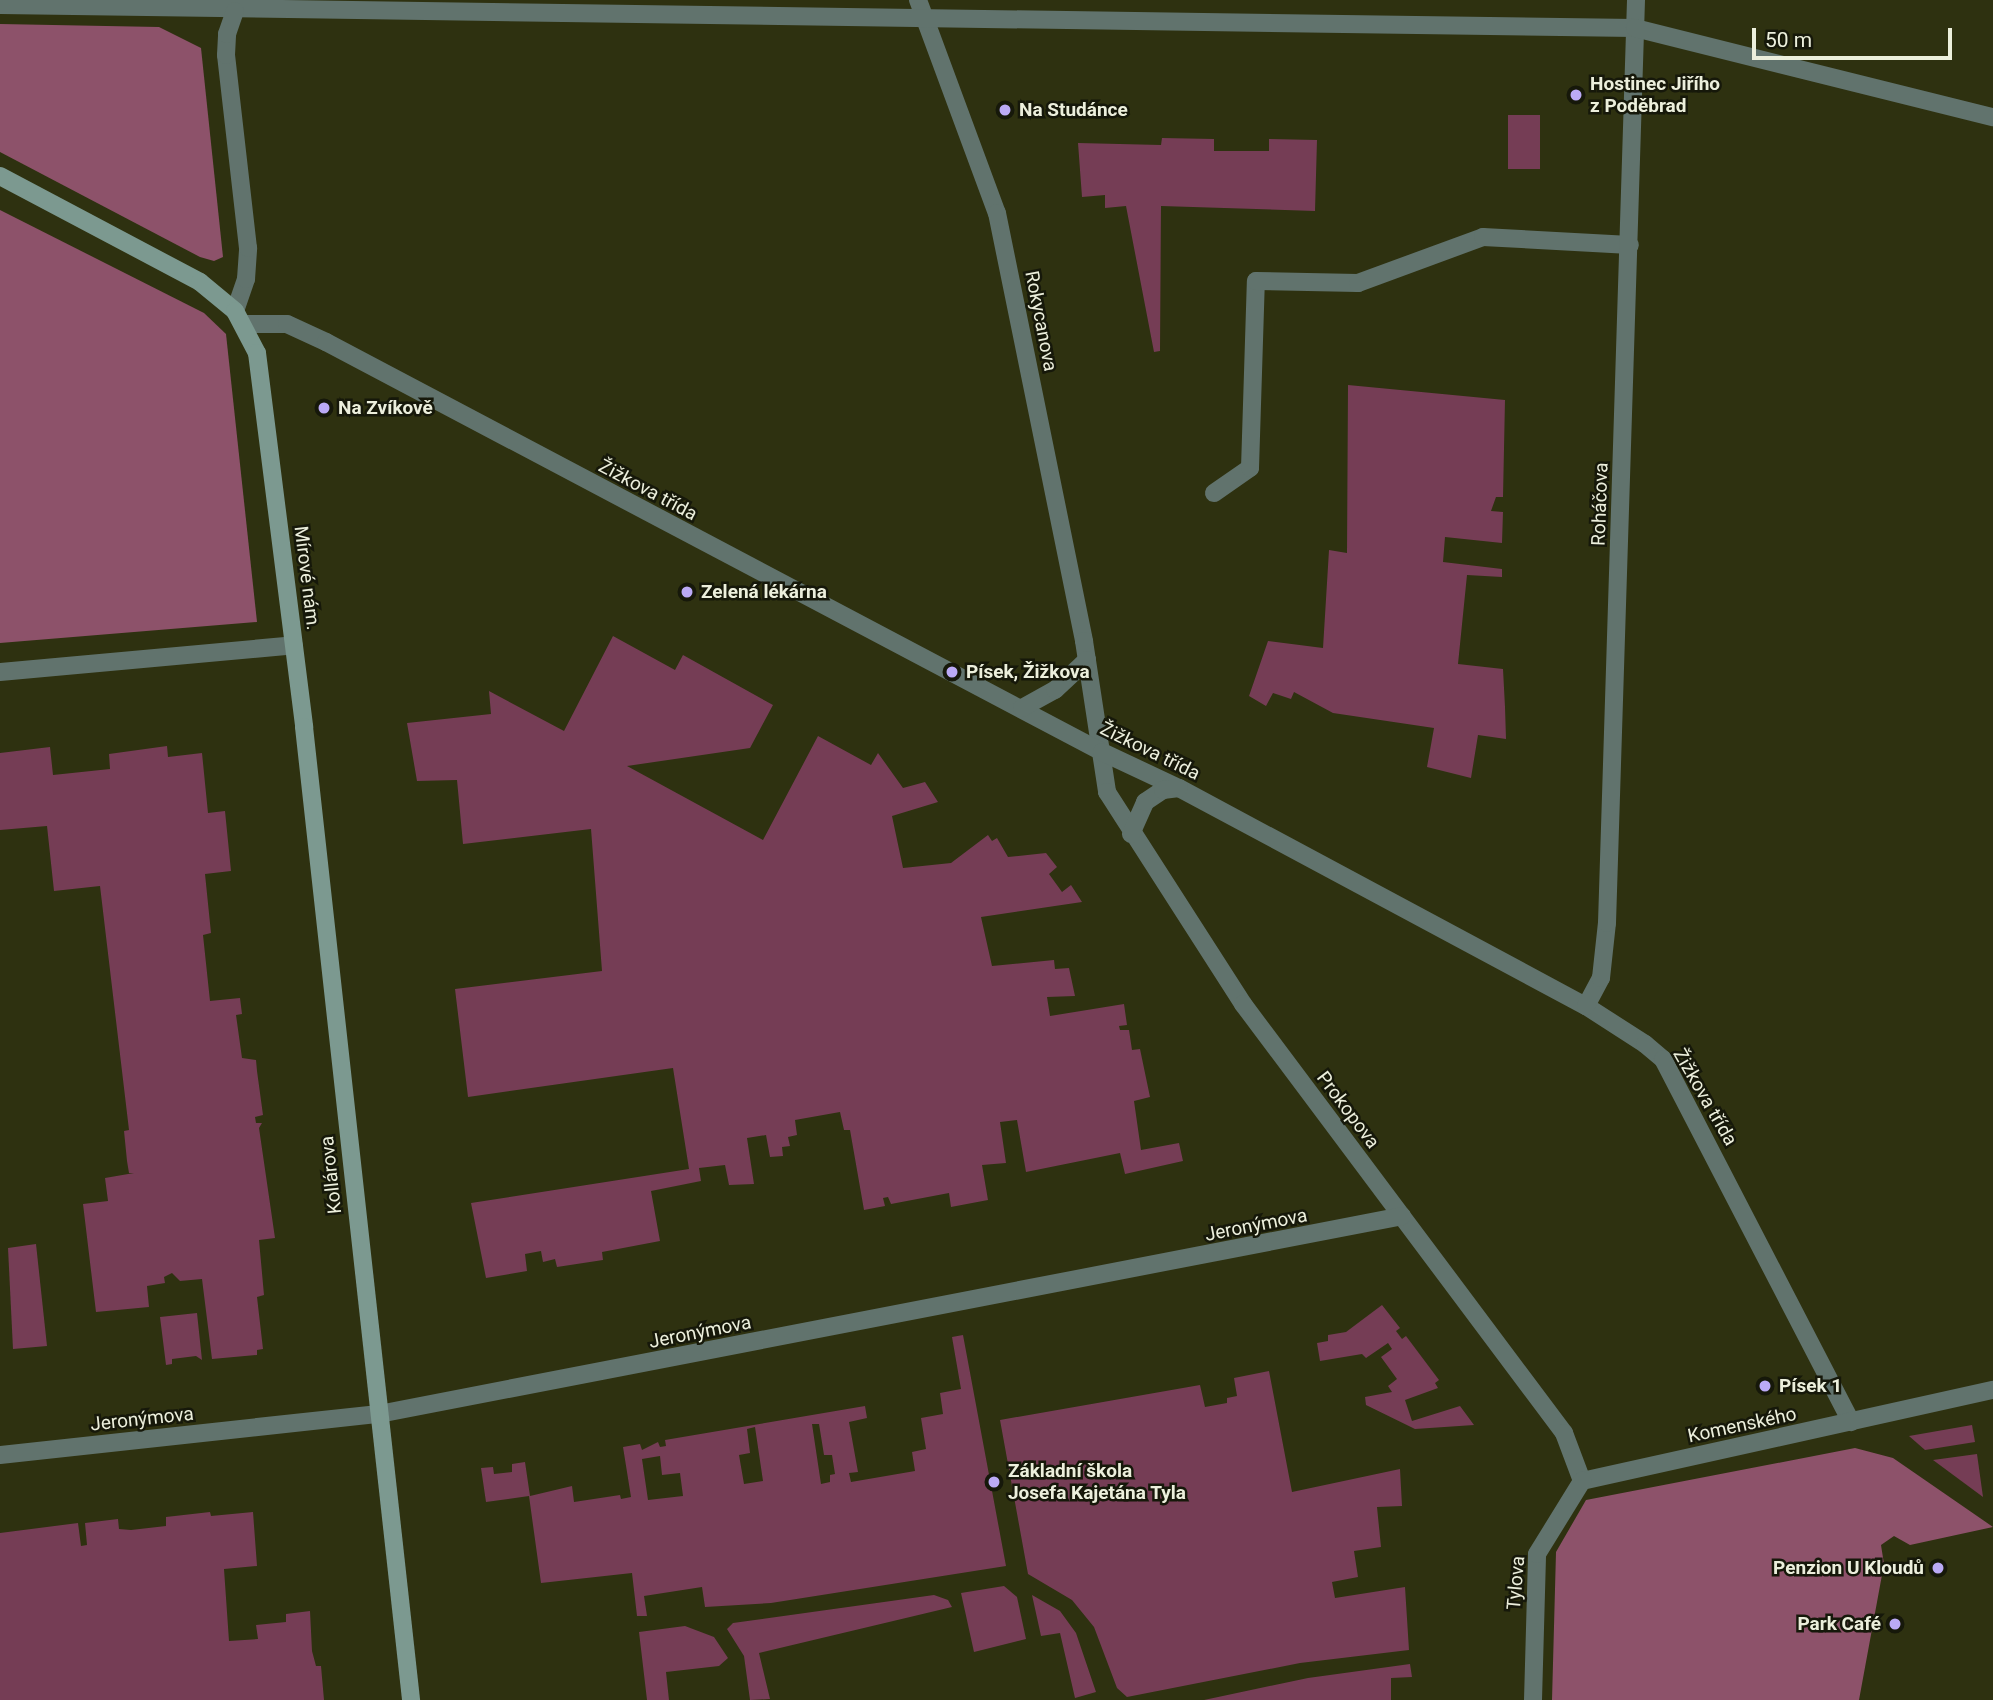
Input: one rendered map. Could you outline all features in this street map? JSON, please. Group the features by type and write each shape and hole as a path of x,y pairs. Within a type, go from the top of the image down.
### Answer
{"main road":[{"path":"0,176 187,273 239,317"},
{"name":"Mírové nám.","path":"239,317 261,370 295,645"},
{"name":"Kollárova","path":"295,645 411,1700"}],"street":[{"name":"Rokycanova","path":"918,0 998,213 1087,660 1102,752"},
{"name":"Roháčova","path":"1586,1006 1601,978 1607,923 1636,0"},
{"path":"0,5 235,11 1635,28 1993,117"},
{"path":"235,11 227,34 226,55 248,260 239,317"},
{"path":"1214,493 1250,468 1256,281 1359,283 1483,237 1630,245"},
{"name":"Žižkova třída","path":"239,317 278,322 299,328 1102,752 1179,788 1586,1006 1663,1059 1851,1422"},
{"name":"Mírové nám.","path":"0,672 295,645"},
{"path":"1022,708 1055,690 1087,660"},
{"name":"Prokopova","path":"1102,752 1107,792 1130,834 1243,1004 1564,1433 1582,1481"},
{"path":"1130,834 1145,802 1164,790 1179,788"},
{"name":"Jeronýmova","path":"0,1455 379,1414 1402,1216"},
{"name":"Komenského","path":"1582,1481 1993,1390"},
{"name":"Tylova","path":"1533,1700 1536,1555 1582,1481"}],"shaded area":[{"path":"0,24 159,27 201,48 223,257 214,261 200,257 0,152"},
{"path":"1508,115 1540,115 1540,169 1508,169"},
{"path":"1162,138 1214,139 1214,151 1269,151 1269,139 1317,140 1315,211 1161,206 1160,351 1154,352 1126,206 1105,208 1105,195 1082,197 1078,143 1161,145"},
{"path":"0,210 204,313 226,334 257,622 0,643"},
{"path":"1348,385 1505,400 1503,497 1496,497 1491,511 1503,512 1502,543 1445,537 1443,562 1502,569 1502,577 1467,575 1458,664 1503,669 1506,739 1478,735 1471,778 1427,767 1434,728 1333,713 1294,692 1291,699 1273,693 1266,706 1249,696 1268,641 1323,648 1329,550 1347,553"},
{"path":"613,636 675,670 683,655 773,705 750,748 627,766 763,840 818,736 871,765 878,753 903,788 925,782 938,802 892,816 903,868 951,863 988,835 992,841 997,838 1008,857 1046,853 1057,867 1049,874 1062,892 1071,885 1082,902 981,917 992,966 1054,960 1055,969 1069,968 1075,996 1047,997 1050,1016 1124,1004 1127,1025 1119,1026 1120,1030 1129,1030 1132,1050 1140,1049 1150,1097 1134,1101 1141,1150 1179,1143 1183,1161 1125,1174 1120,1153 1026,1172 1017,1120 1000,1122 1006,1163 982,1165 988,1200 951,1207 949,1193 891,1204 888,1197 883,1198 885,1206 864,1210 850,1130 844,1130 840,1112 795,1120 797,1135 788,1137 790,1146 782,1147 783,1156 770,1157 766,1135 747,1138 754,1184 729,1185 725,1165 699,1168 701,1181 651,1191 660,1241 602,1252 603,1260 557,1267 555,1259 543,1262 541,1251 525,1254 527,1271 486,1278 471,1203 689,1169 673,1068 468,1097 455,989 602,971 591,829 463,844 457,780 417,781 407,723 491,714 489,691 564,731"},
{"path":"167,746 168,757 202,753 208,813 225,811 231,871 205,874 211,933 203,935 210,1001 240,998 242,1014 236,1015 242,1058 256,1060 263,1115 255,1117 256,1123 262,1123 259,1128 275,1238 259,1240 264,1295 257,1297 263,1349 257,1350 257,1355 212,1359 202,1279 180,1281 172,1273 164,1277 165,1283 147,1286 149,1307 96,1312 83,1204 108,1201 105,1178 134,1173 129,1173 127,1161 124,1131 129,1130 100,886 54,891 47,826 0,830 0,753 50,747 53,775 110,769 109,754"},
{"path":"36,1244 47,1346 13,1349 8,1248"},
{"path":"1382,1305 1400,1328 1396,1331 1402,1339 1406,1336 1439,1380 1435,1383 1438,1388 1405,1400 1412,1421 1460,1406 1474,1425 1415,1429 1366,1405 1365,1397 1392,1392 1388,1386 1397,1379 1381,1357 1392,1349 1388,1343 1366,1358 1362,1354 1320,1361 1317,1343 1328,1341 1328,1335 1346,1332"},
{"path":"197,1313 202,1360 196,1356 172,1359 172,1364 166,1365 160,1317"},
{"path":"963,1335 1006,1566 771,1603 705,1607 702,1587 644,1596 647,1616 637,1616 632,1573 541,1583 529,1496 486,1502 481,1468 493,1467 494,1474 512,1472 512,1464 525,1462 530,1496 572,1486 574,1502 620,1495 621,1499 631,1497 623,1447 640,1444 642,1450 658,1442 660,1447 666,1446 665,1440 865,1406 867,1418 849,1422 858,1472 849,1473 851,1482 915,1471 912,1452 926,1449 921,1418 943,1414 940,1393 961,1389 952,1337","holes":["812,1424 819,1424 824,1455 832,1455 835,1474 830,1475 830,1482 821,1484","755,1427 763,1481 744,1484 739,1455 750,1453 747,1429","660,1456 662,1475 680,1473 683,1496 648,1500 642,1459"]},
{"path":"1269,1371 1292,1492 1400,1469 1402,1506 1377,1507 1381,1547 1354,1551 1358,1577 1332,1582 1335,1598 1405,1587 1409,1650 1300,1663 1127,1697 1117,1688 1094,1627 1072,1600 1028,1574 1000,1420 1200,1385 1205,1407 1227,1403 1227,1398 1237,1396 1234,1378"},
{"path":"1972,1425 1975,1442 1925,1450 1909,1436"},
{"path":"1855,1448 1893,1458 1993,1527 1910,1545 1894,1536 1881,1545 1884,1564 1859,1700 1552,1700 1556,1552 1586,1500"},
{"path":"1977,1454 1983,1497 1933,1460"},
{"path":"210,1512 211,1516 253,1512 257,1566 224,1569 229,1641 258,1639 256,1625 286,1622 286,1614 310,1611 312,1651 316,1666 321,1666 324,1700 0,1700 0,1533 78,1523 81,1546 87,1545 85,1523 118,1519 119,1529 131,1530 166,1526 166,1517"},
{"path":"1004,1586 1017,1597 1026,1639 974,1652 961,1593"},
{"path":"934,1595 948,1600 952,1607 759,1653 770,1699 750,1700 744,1656 727,1629 733,1623"},
{"path":"1032,1595 1060,1611 1076,1633 1096,1692 1075,1698 1060,1633 1041,1636"},
{"path":"685,1626 714,1637 728,1658 719,1666 666,1672 669,1700 647,1700 639,1632"},
{"path":"1410,1664 1412,1677 1391,1678 1391,1700 1204,1700 1308,1678"}],"place":[{"name":"Hostinec Jiřího z Poděbrad","path":"1576,95"},
{"name":"Na Studánce","path":"1005,110"},
{"name":"Na Zvíkově","path":"324,408"},
{"name":"Zelená lékárna","path":"687,592"},
{"name":"Písek, Žižkova","path":"952,672"},
{"name":"Písek 1","path":"1765,1386"},
{"name":"Základní škola Josefa Kajetána Tyla","path":"994,1482"},
{"name":"Penzion U Kloudů","path":"1938,1568"},
{"name":"Park Café","path":"1895,1624"}]}
